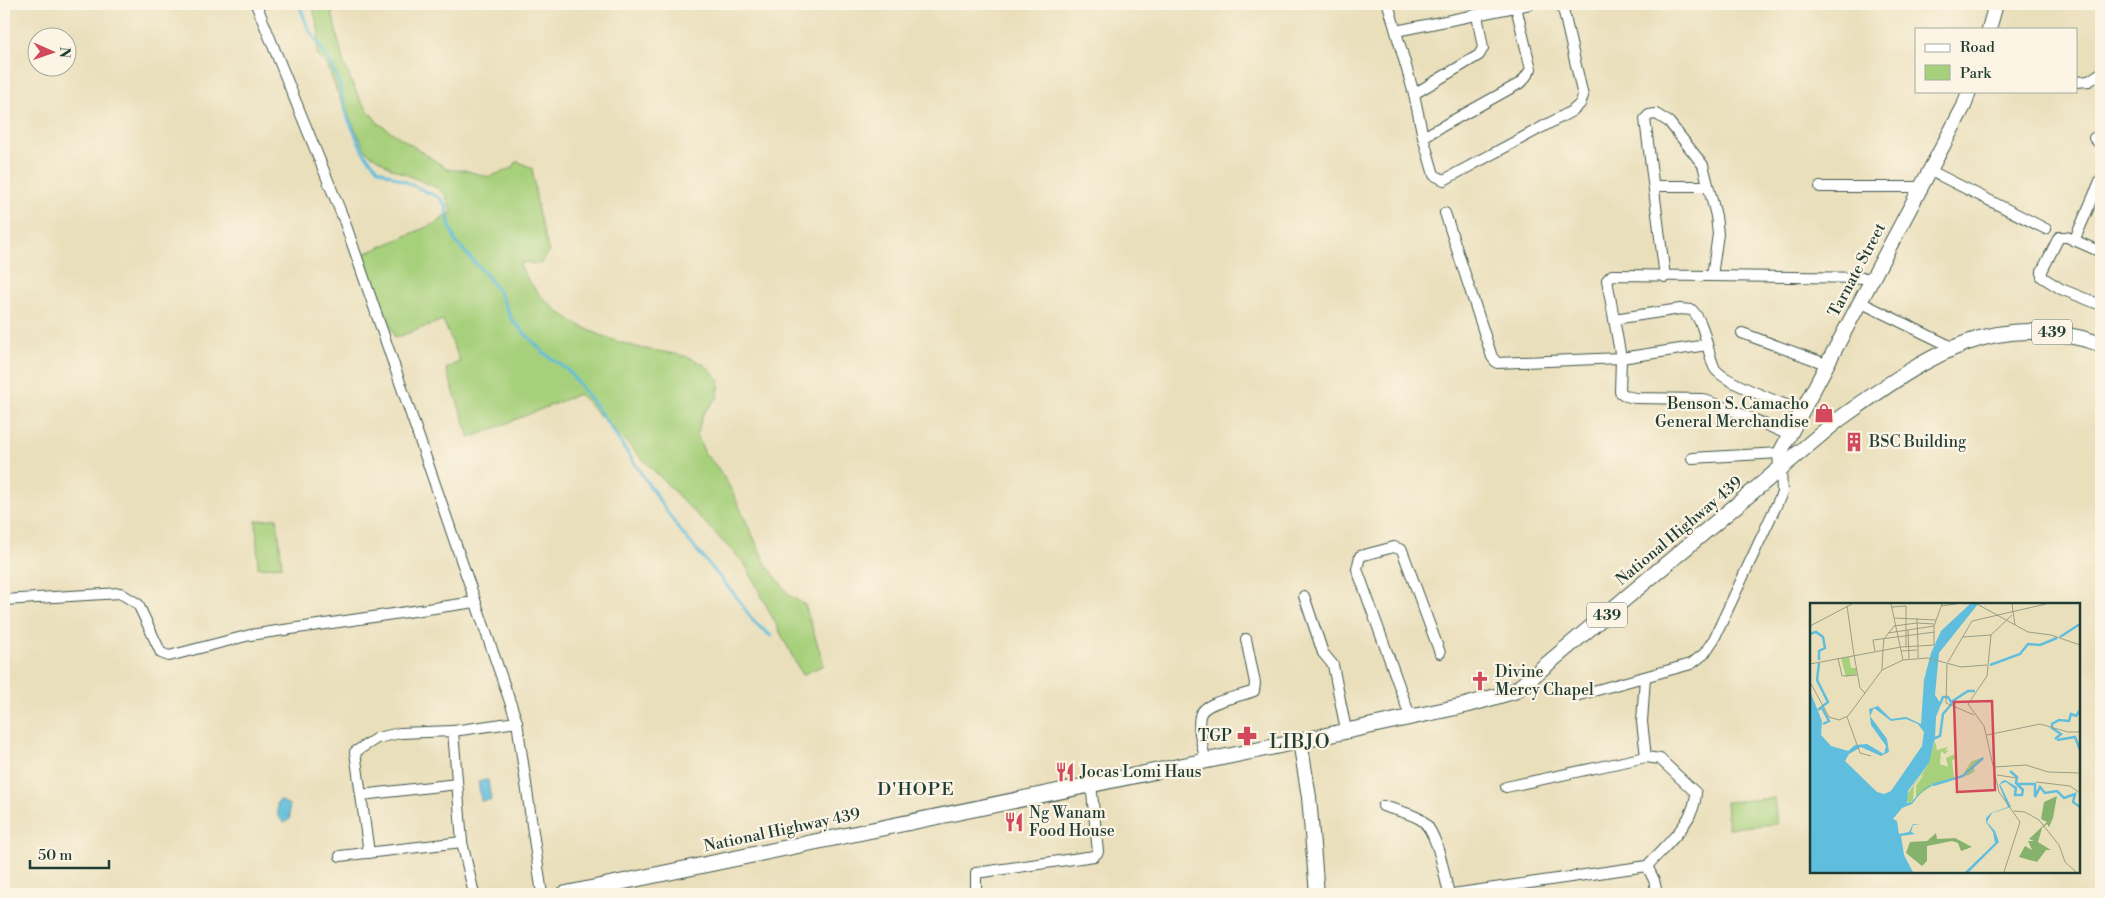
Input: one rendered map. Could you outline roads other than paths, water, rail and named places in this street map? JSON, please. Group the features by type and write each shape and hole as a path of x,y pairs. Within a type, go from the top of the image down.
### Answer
{"main road":[{"name":"National Highway 439","path":"564,894 1205,759 1300,741 1467,705 1515,691 1544,669 1781,460 1881,389 1952,347 2003,332 2057,332 2101,343"}],"street":[{"path":"256,4 344,220 518,722 542,894"},
{"path":"1388,4 1414,94 1434,175 1444,180 1572,111 1580,104 1583,96 1562,4"},
{"path":"1396,31 1530,4"},
{"path":"1989,28 1996,4"},
{"path":"1424,137 1522,82 1528,75 1531,69 1516,7"},
{"path":"1414,94 1479,55 1483,48 1477,15"},
{"path":"2078,82 2089,81 2101,73"},
{"name":"Tarnate Street","path":"1781,460 1789,436 1968,92"},
{"path":"1665,277 1655,186 1645,119 1649,115 1656,114 1668,122 1703,165 1718,234 1712,276"},
{"path":"1929,170 2046,229"},
{"path":"2074,241 2101,179"},
{"path":"1655,186 1708,186"},
{"path":"1820,187 1920,187"},
{"path":"1445,213 1492,357 1497,363 1621,358 1707,344"},
{"path":"2101,252 2067,237 2059,237 2042,271 2042,277 2061,289 2101,305"},
{"path":"1789,436 1737,412 1702,400 1626,396 1620,392 1621,358 1608,290 1609,277 1873,278"},
{"path":"1860,302 1952,347"},
{"path":"1614,319 1680,309 1692,310 1700,319 1715,369 1734,383 1802,411"},
{"path":"1742,333 1826,364"},
{"path":"1579,695 1691,664 1704,654 1714,639 1782,493 1781,460 1692,458"},
{"path":"1410,716 1358,569 1360,556 1394,546 1402,550 1440,653"},
{"path":"4,600 120,593 138,604 161,653 169,656 250,635 475,602"},
{"path":"1304,596 1322,653 1333,665 1346,730"},
{"path":"1205,759 1199,717 1203,709 1212,704 1254,691 1255,682 1246,639"},
{"path":"1646,677 1642,722 1646,757"},
{"path":"369,852 355,752 377,738 400,732 453,732 518,722"},
{"path":"453,732 462,842 474,894"},
{"path":"1300,741 1310,796 1317,894"},
{"path":"1454,894 1647,866 1690,817 1695,804 1696,793 1660,759 1646,757 1506,788"},
{"path":"976,894 976,873 1094,856 1098,852 1091,783"},
{"path":"361,795 457,784"},
{"path":"1383,806 1421,820 1430,830 1449,894"},
{"path":"340,856 462,842"},
{"path":"1647,866 1654,880 1657,894"}],"water":[{"path":"488,780 491,800 481,801 478,781"},
{"path":"280,800 289,805 290,819 284,823 278,816 277,803"}],"waterway":[{"path":"299,4 308,28 329,60 338,80 348,119 364,153 378,169 440,198 446,206 450,227 456,242 488,277 498,291 512,320 544,353 568,370 598,409 678,528 735,595 754,622 771,636"}],"place":[{"name":"Benson S. Camacho General Merchandise","path":"1824,413"},
{"name":"BSC Building","path":"1854,442"},
{"name":"Divine Mercy Chapel","path":"1480,681"},
{"name":"TGP","path":"1247,736"},
{"name":"Jocas Lomi Haus","path":"1065,772"},
{"name":"Ng Wanam Food House","path":"1014,822"}],"district":[{"name":"LIBJO","path":"1300,742"},
{"name":"D'HOPE","path":"916,789"}]}
